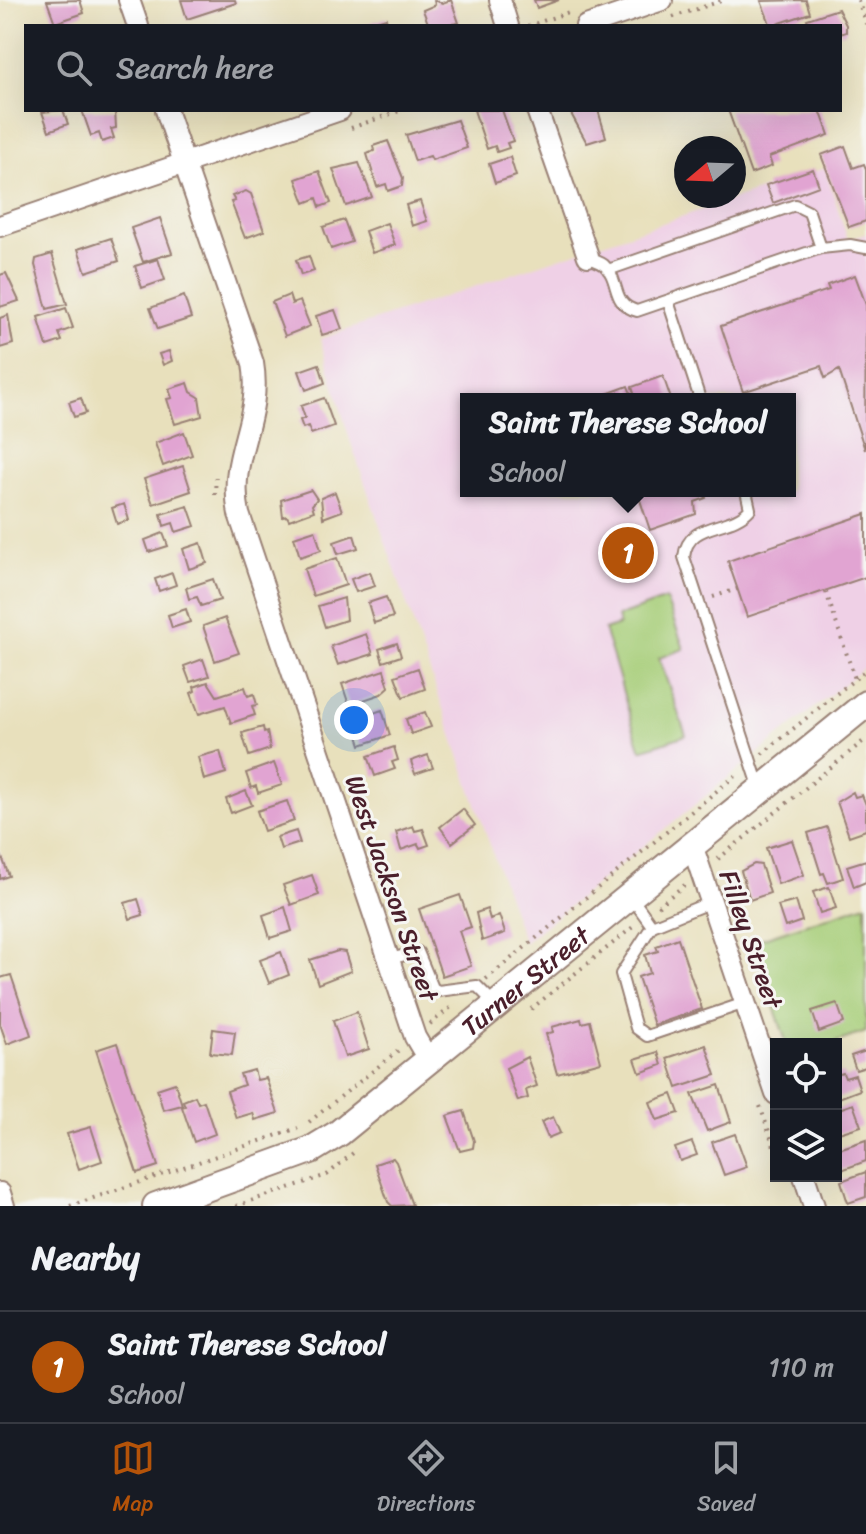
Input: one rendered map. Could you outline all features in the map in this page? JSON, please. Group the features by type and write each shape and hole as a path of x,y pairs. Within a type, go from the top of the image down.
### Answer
{"street":[{"path":"129,0 137,24"},
{"path":"500,0 507,24"},
{"path":"580,18 662,0"},
{"name":"West Jackson Street","path":"167,112 253,363 257,387 255,409 237,462 234,489 239,514 415,1037 437,1054"},
{"path":"0,226 334,112"},
{"path":"538,112 588,256"},
{"name":"Turner Street","path":"156,1206 311,1150 339,1133 866,704"},
{"name":"Filley Street","path":"692,845 770,1076"},
{"path":"806,1182 814,1206"},
{"path":"0,1193 4,1206"}],"lane":[{"path":"608,270 795,205 809,212 821,248"},
{"path":"588,256 608,270 618,300 626,308 637,311 821,248 850,245 866,248"},
{"path":"668,301 698,393"},
{"path":"747,497 750,509 743,517 693,534 685,546 684,557 760,790"},
{"path":"631,895 652,926"},
{"path":"711,902 652,926 621,974 636,1028 641,1035 647,1036 745,1003"},
{"path":"389,959 418,952 433,988 438,991 477,986 496,1006"}],"path":[{"path":"661,22 724,0"},
{"path":"858,0 866,24"},
{"path":"542,24 580,18"},
{"path":"698,602 737,589"},
{"path":"826,592 855,679"},
{"path":"70,1206 306,1125 866,670"},
{"path":"427,1009 437,1054"}],"shaded area":[{"path":"825,168 848,240 866,234 866,666 524,943 350,440 320,339 707,208 746,208 746,195"}],"green space":[{"path":"666,599 684,649 659,658 686,735 641,750 604,630 619,625 617,617"},
{"path":"866,904 866,1032 842,1040 785,1038 752,942"}],"building":[{"path":"80,0 84,13 55,23 47,1"},
{"path":"181,0 235,0 236,3 187,19"},
{"path":"434,0 442,3 451,0 459,23 428,24 423,10 435,5"},
{"path":"534,0 559,0 537,8"},
{"path":"806,0 810,13 770,24 761,1"},
{"path":"838,9 846,32 842,33 842,24 809,24 807,19"},
{"path":"386,18 388,24 366,24"},
{"path":"42,112 64,112 68,124 49,131"},
{"path":"83,112 115,112 116,128 111,129 114,138 102,142 99,133 91,136"},
{"path":"475,112 503,112 513,141 507,143 509,148 497,152 495,146 487,149"},
{"path":"570,112 599,112 606,137 587,143"},
{"path":"729,112 821,112 829,135 769,157 772,166 751,174 746,160 746,136 737,136"},
{"path":"457,120 467,148 432,160 430,156 415,161 406,135"},
{"path":"388,141 403,178 402,186 388,191 386,184 377,187 367,154 374,151 373,146"},
{"path":"845,146 853,168 864,164 866,169 866,221 849,227 821,155"},
{"path":"510,157 516,176 495,183 489,164"},
{"path":"359,163 372,197 346,206 333,169"},
{"path":"813,169 819,186 773,203 766,185"},
{"path":"319,171 331,203 320,207 317,198 305,203 296,179"},
{"path":"246,191 251,194 264,231 245,238 231,202 235,201 232,196"},
{"path":"420,201 427,221 412,226 406,205"},
{"path":"160,218 172,253 143,262 131,228"},
{"path":"344,220 352,242 331,249 323,227"},
{"path":"387,223 395,245 372,253 365,231"},
{"path":"111,238 119,261 86,272 78,249"},
{"path":"52,254 67,304 47,309 35,265 36,259"},
{"path":"309,256 314,271 301,275 296,260"},
{"path":"158,259 165,280 142,288 135,266"},
{"path":"6,273 19,301 0,307 0,275"},
{"path":"855,275 866,305 865,450 839,370 825,378 821,366 743,392 721,326 829,290 827,285"},
{"path":"289,295 292,304 300,301 310,326 285,336 272,302"},
{"path":"184,296 191,318 158,329 150,308"},
{"path":"66,308 73,328 59,333 62,341 47,346 38,317"},
{"path":"335,310 342,329 322,335 316,316"},
{"path":"8,315 13,344 0,348 0,318"},
{"path":"169,351 172,361 163,365 159,354"},
{"path":"319,364 325,383 306,390 299,371"},
{"path":"663,376 669,393 634,393 632,387"},
{"path":"188,383 191,392 199,397 202,416 175,424 167,399 172,398 169,389"},
{"path":"628,386 631,393 609,393"},
{"path":"81,398 86,413 74,417 69,402"},
{"path":"324,398 334,426 311,434 308,426 303,428 300,420 305,418 301,406"},
{"path":"184,432 192,455 163,466 155,443"},
{"path":"183,466 191,491 153,504 144,479"},
{"path":"311,490 317,499 312,505 314,511 289,520 287,516 283,517 281,500"},
{"path":"335,492 342,511 323,518 321,498"},
{"path":"639,497 706,497 695,502 696,514 650,530"},
{"path":"124,504 129,520 117,524 112,508"},
{"path":"188,506 195,526 176,532 173,523 164,526 161,514"},
{"path":"866,514 866,577 747,617 728,561"},
{"path":"315,530 321,550 300,557 294,537"},
{"path":"163,533 168,546 149,552 145,540"},
{"path":"354,535 358,548 338,554 334,542"},
{"path":"201,543 207,563 189,569 183,549"},
{"path":"337,558 346,585 313,596 304,569"},
{"path":"370,572 375,586 356,592 351,579"},
{"path":"172,573 176,585 159,591 155,579"},
{"path":"213,579 220,600 201,606 197,597 189,599 186,588"},
{"path":"386,597 393,617 374,623 368,603"},
{"path":"344,598 346,620 325,627 318,606"},
{"path":"186,609 190,622 172,628 168,615"},
{"path":"225,618 239,653 215,661 203,626"},
{"path":"366,634 373,654 338,665 331,646"},
{"path":"397,643 401,656 383,662 379,649"},
{"path":"203,659 209,676 190,682 184,666"},
{"path":"418,668 425,689 403,697 395,676"},
{"path":"384,670 389,687 381,694 349,705 342,684"},
{"path":"208,682 217,696 245,687 248,696 254,694 257,705 252,706 255,715 231,723 225,706 199,714 191,693 195,691 194,687"},
{"path":"382,710 390,735 361,745 353,720"},
{"path":"425,712 431,727 411,734 406,719"},
{"path":"263,727 264,732 267,731 270,749 249,756 242,733"},
{"path":"394,747 398,760 392,762 395,769 375,776 368,756"},
{"path":"220,751 226,773 204,780 198,757"},
{"path":"428,755 433,768 415,774 411,761"},
{"path":"274,763 282,785 258,793 256,786 251,788 246,773"},
{"path":"246,791 252,805 231,813 226,799"},
{"path":"853,792 855,797 862,795 866,805 866,830 849,836 837,802"},
{"path":"287,801 294,821 264,831 257,811"},
{"path":"463,809 475,825 452,843 440,827"},
{"path":"413,826 415,831 423,829 429,845 420,848 418,844 401,850 396,832"},
{"path":"827,827 843,878 828,883 824,873 821,874 808,833"},
{"path":"296,831 300,843 281,849 277,837"},
{"path":"792,840 804,875 778,884 766,848"},
{"path":"0,852 9,876 0,879"},
{"path":"866,860 866,882 854,887 847,866"},
{"path":"754,864 761,865 770,893 750,900 741,871"},
{"path":"312,875 319,895 291,905 283,885"},
{"path":"829,887 836,908 820,913 813,892"},
{"path":"460,895 471,927 459,931 471,966 442,976 419,909"},
{"path":"138,899 143,915 130,919 125,903"},
{"path":"796,901 802,921 785,927 778,906"},
{"path":"285,907 292,931 270,938 263,915"},
{"path":"487,909 490,919 499,915 505,933 482,941 476,913"},
{"path":"678,938 702,1009 654,1025 638,977 650,973 645,955 658,951 656,946"},
{"path":"338,951 345,952 351,971 318,984 310,960"},
{"path":"281,952 289,975 269,983 260,960"},
{"path":"11,975 31,1035 7,1044 0,1024 0,978"},
{"path":"837,1003 844,1023 819,1032 812,1011"},
{"path":"357,1012 369,1049 345,1057 333,1021"},
{"path":"581,1019 582,1023 590,1021 601,1062 557,1074 546,1034 553,1032 552,1027"},
{"path":"213,1029 235,1032 232,1055 210,1053"},
{"path":"117,1043 158,1166 137,1173 96,1050"},
{"path":"706,1045 716,1075 677,1088 667,1058"},
{"path":"866,1051 866,1067 856,1070 851,1056"},
{"path":"658,1052 662,1065 640,1073 635,1059"},
{"path":"527,1057 537,1086 526,1090 528,1098 518,1101 506,1068"},
{"path":"254,1070 257,1080 266,1078 278,1113 255,1120 253,1113 236,1118 227,1091 244,1085 240,1074"},
{"path":"842,1073 845,1078 855,1075 860,1090 842,1097"},
{"path":"175,1083 182,1105 163,1110 157,1089"},
{"path":"719,1085 731,1122 707,1131 692,1094"},
{"path":"672,1094 679,1113 657,1120 650,1102"},
{"path":"195,1096 198,1103 204,1101 215,1134 194,1142 182,1107 185,1106 183,1101"},
{"path":"853,1104 861,1126 842,1132 842,1108"},
{"path":"464,1111 474,1141 473,1148 460,1151 447,1116"},
{"path":"553,1117 560,1133 548,1138 541,1122"},
{"path":"91,1127 102,1161 79,1169 67,1134"},
{"path":"735,1134 747,1167 724,1175 712,1142"},
{"path":"866,1140 866,1161 842,1170 842,1148"},
{"path":"692,1142 697,1155 680,1161 675,1148"},
{"path":"393,1158 412,1205 392,1206 388,1202 375,1164"},
{"path":"866,1172 866,1197 848,1203 842,1181"}],"place":[{"name":"Saint Therese School","path":"628,553"}]}
